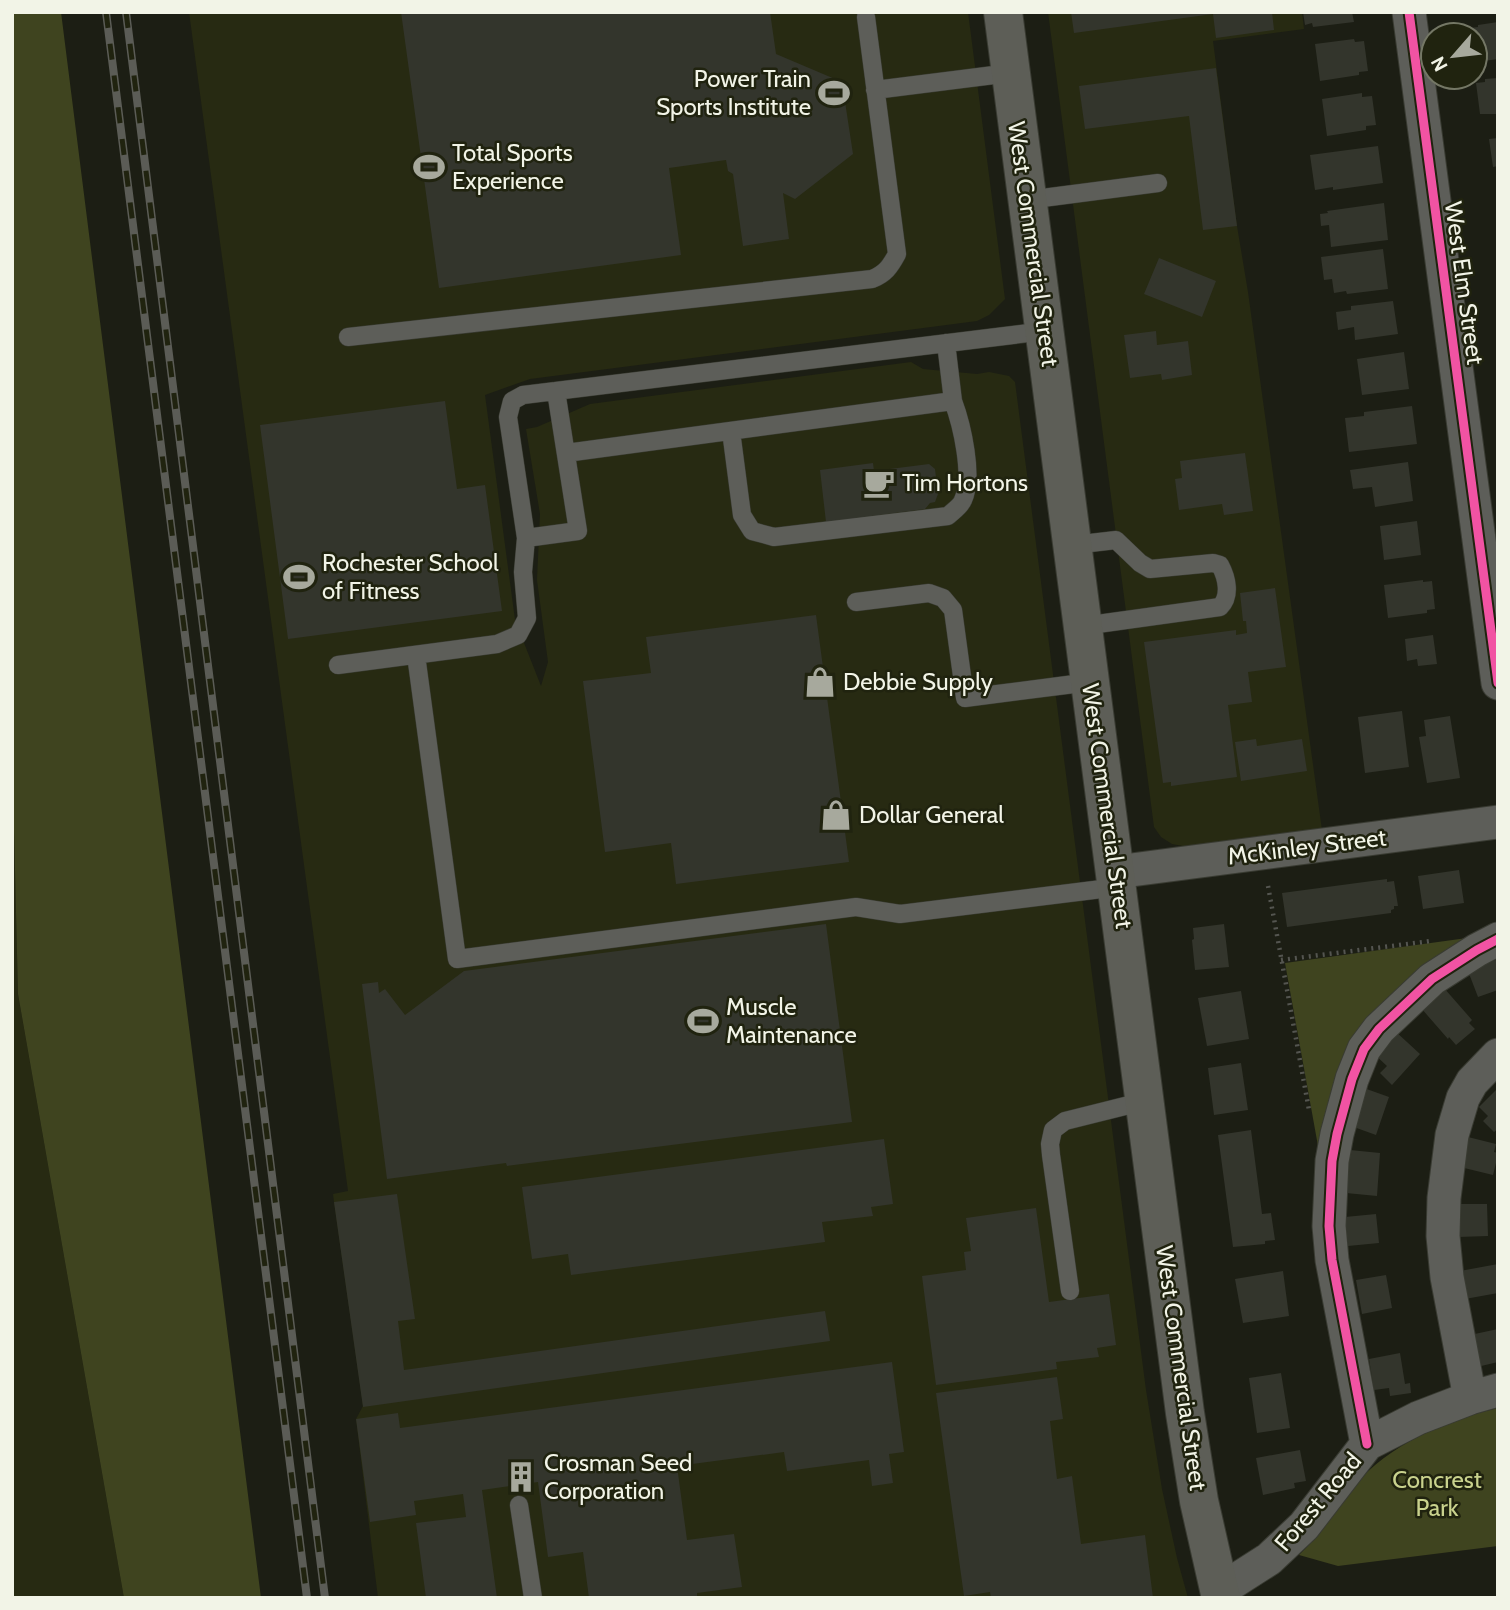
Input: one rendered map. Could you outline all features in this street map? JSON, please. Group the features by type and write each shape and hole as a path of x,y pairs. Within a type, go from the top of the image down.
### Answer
{"main road":[{"name":"West Commercial Street","path":"1003,12 1185,1413 1199,1501 1220,1594"}],"street":[{"name":"West Elm Street","path":"1409,12 1498,683"},
{"name":"McKinley Street","path":"1117,880 1498,822"},
{"path":"1367,1444 1332,1260 1329,1226 1332,1161 1337,1134 1352,1079 1364,1049 1379,1029 1432,979 1498,939"},
{"path":"1484,1394 1447,1278 1443,1236 1444,1198 1452,1135 1460,1105 1472,1082 1498,1055"},
{"name":"Forest Road","path":"1220,1594 1269,1559 1304,1526 1367,1444 1418,1418 1484,1394"}],"lane":[{"path":"348,337 872,279 884,274 897,254 866,17"},
{"path":"875,90 1010,73"},
{"path":"1027,200 1158,183"},
{"path":"338,665 497,644 518,635 527,618 523,572 526,538 508,417 512,401 523,395 1045,331"},
{"path":"731,431 742,514 752,531 774,537 948,516 963,502 968,480 960,419 953,401 946,343"},
{"path":"526,538 578,531 556,391"},
{"path":"566,453 953,401"},
{"path":"1073,545 1116,540 1140,564 1150,569 1213,563 1220,565 1225,574 1227,594 1220,607 1083,626"},
{"path":"856,602 929,593 943,598 953,610 965,698 1090,682"},
{"path":"416,655 457,959 856,907 900,914 1117,880"},
{"path":"1070,1291 1051,1155 1053,1130 1065,1121 1145,1101"},
{"path":"519,1505 533,1598"}],"path":[{"path":"1268,886 1309,1110"},
{"path":"1281,960 1439,940"}],"shaded area":[{"path":"189,12 968,12 1005,299 989,315 977,321 530,379 485,395 515,620 541,686 548,662 537,580 540,514 526,429 537,427 590,404 911,362 923,369 977,374 989,372 1009,376 1015,382 1146,1390 1162,1489 1188,1598 378,1598 356,1419 363,1406 333,1194 348,1191"},
{"path":"1048,12 1302,12 1304,29 1213,41 1322,830 1183,846 1172,844 1161,837 1154,827"},
{"path":"12,747 18,994 124,1598 12,1598"}],"green space":[{"path":"12,12 61,12 261,1598 124,1598 18,994 12,747"},
{"path":"1467,938 1427,970 1318,1146 1285,963"},
{"name":"Concrest Park","path":"1498,1408 1498,1546 1338,1566 1299,1555 1353,1487 1384,1458 1438,1427"}],"building":[{"path":"401,12 770,12 776,54 842,82 853,154 795,199 783,193 789,239 743,246 733,174 728,171 726,160 669,168 681,255 439,288"},
{"path":"1071,12 1272,12 1274,30 1216,38 1213,14 1074,33"},
{"path":"1303,12 1352,12 1354,22 1313,27 1312,23 1305,25"},
{"path":"1498,22 1498,59 1489,60 1489,23"},
{"path":"1354,39 1355,42 1364,41 1368,71 1320,81 1315,44"},
{"path":"1216,68 1237,226 1203,230 1189,116 1085,129 1079,86"},
{"path":"1498,78 1498,114 1480,114 1477,91 1489,91 1489,79"},
{"path":"1362,93 1362,97 1372,96 1376,125 1366,126 1366,130 1327,136 1322,99"},
{"path":"1498,138 1498,166 1493,167 1489,139"},
{"path":"1378,146 1383,183 1315,190 1310,155"},
{"path":"1384,203 1388,240 1331,247 1329,225 1321,226 1320,214"},
{"path":"1383,249 1388,289 1334,293 1332,279 1324,280 1321,257"},
{"path":"1159,258 1216,281 1202,317 1144,294"},
{"path":"1393,301 1398,334 1355,340 1354,327 1338,330 1336,312 1351,310 1351,306"},
{"path":"1156,331 1157,345 1188,341 1192,375 1162,380 1161,374 1130,378 1124,335"},
{"path":"1404,352 1409,389 1362,395 1357,359"},
{"path":"445,401 457,489 485,485 502,611 288,639 260,425"},
{"path":"1412,406 1417,444 1349,452 1345,418 1364,416 1364,412"},
{"path":"1245,453 1253,511 1224,515 1222,504 1179,510 1175,479 1182,478 1180,461"},
{"path":"1408,462 1413,501 1375,507 1372,487 1353,489 1350,470"},
{"name":"Tim Hortons","path":"873,463 874,471 929,464 935,469 938,494 935,502 925,509 826,522 820,470"},
{"path":"1417,521 1421,555 1384,560 1380,526"},
{"path":"1432,581 1435,609 1427,610 1427,613 1388,618 1384,585"},
{"path":"1275,588 1286,667 1248,672 1252,702 1228,705 1237,777 1171,786 1171,782 1163,783 1144,642 1236,630 1236,635 1247,633 1240,593"},
{"path":"816,615 849,862 676,884 671,843 605,852 583,681 651,673 646,637"},
{"path":"1433,635 1437,664 1418,666 1417,659 1407,661 1405,639"},
{"path":"1402,711 1409,767 1365,773 1358,717"},
{"path":"1450,716 1460,778 1427,783 1419,737 1426,736 1424,720"},
{"path":"1256,739 1257,746 1302,739 1307,771 1241,781 1235,742"},
{"path":"1459,870 1464,903 1423,909 1418,876"},
{"path":"1387,879 1387,882 1394,881 1398,906 1394,906 1391,913 1287,927 1282,893"},
{"path":"826,924 852,1122 387,1179 362,984 378,982 379,993 385,989 405,1015 464,971"},
{"path":"1224,924 1229,967 1195,970 1193,928"},
{"path":"1498,959 1498,990 1478,997 1468,971"},
{"path":"1444,988 1472,1020 1469,1023 1475,1029 1456,1045 1421,1008"},
{"path":"1241,991 1249,1039 1207,1046 1198,998"},
{"path":"1395,1031 1420,1054 1392,1085 1380,1073 1387,1066 1374,1054"},
{"path":"1241,1063 1248,1110 1214,1115 1208,1068"},
{"path":"1361,1087 1389,1097 1376,1135 1351,1126"},
{"path":"1498,1088 1498,1129 1494,1132 1483,1121 1488,1116 1479,1107"},
{"path":"1251,1130 1262,1214 1271,1213 1275,1240 1265,1241 1265,1244 1233,1247 1218,1135"},
{"path":"1464,1136 1496,1144 1494,1152 1498,1155 1493,1175 1456,1166"},
{"path":"884,1139 893,1204 871,1207 873,1216 822,1222 825,1242 571,1275 568,1254 532,1259 522,1187"},
{"path":"1350,1150 1380,1153 1377,1196 1346,1193"},
{"path":"397,1194 415,1319 398,1321 404,1370 825,1311 830,1341 363,1407 334,1202"},
{"path":"1458,1204 1487,1204 1488,1236 1458,1237"},
{"path":"1036,1208 1049,1302 1109,1294 1116,1345 1097,1348 1099,1357 1056,1362 1057,1369 936,1385 922,1276 966,1270 964,1252 971,1251 966,1218"},
{"path":"1376,1214 1379,1243 1348,1246 1345,1217"},
{"path":"1498,1264 1498,1293 1465,1299 1460,1271"},
{"path":"1283,1271 1289,1316 1243,1323 1235,1279"},
{"path":"1386,1275 1392,1308 1362,1314 1356,1280"},
{"path":"1498,1329 1498,1362 1477,1367 1470,1335"},
{"path":"1400,1353 1405,1384 1410,1383 1411,1393 1390,1396 1389,1388 1374,1390 1369,1359"},
{"name":"Crosman Seed Corporation","path":"892,1362 904,1452 889,1454 893,1483 872,1486 869,1460 787,1471 784,1452 677,1466 687,1540 734,1534 742,1587 697,1593 697,1598 589,1598 583,1552 548,1557 538,1482 482,1490 497,1598 426,1598 416,1523 466,1517 463,1494 414,1501 416,1515 370,1522 356,1419 398,1413 400,1428"},
{"path":"1281,1373 1290,1428 1257,1433 1249,1378"},
{"path":"1057,1377 1063,1419 1050,1421 1057,1479 1072,1476 1081,1544 1145,1535 1153,1598 991,1598 990,1592 964,1596 936,1393"},
{"path":"1300,1450 1306,1481 1294,1483 1295,1488 1263,1495 1256,1458"}],"railway":[{"path":"106,12 307,1598"},
{"path":"126,12 325,1598"}],"cycle path":[{"path":"1409,12 1498,683"},
{"path":"1367,1444 1332,1260 1329,1226 1332,1161 1337,1134 1352,1079 1364,1049 1379,1029 1432,979 1498,939"}],"place":[{"name":"Power Train Sports Institute","path":"834,93"},
{"name":"Total Sports Experience","path":"429,167"},
{"name":"Tim Hortons","path":"879,483"},
{"name":"Rochester School of Fitness","path":"299,577"},
{"name":"Debbie Supply","path":"820,682"},
{"name":"Dollar General","path":"836,815"},
{"name":"Muscle Maintenance","path":"703,1021"},
{"name":"Crosman Seed Corporation","path":"521,1477"}]}
